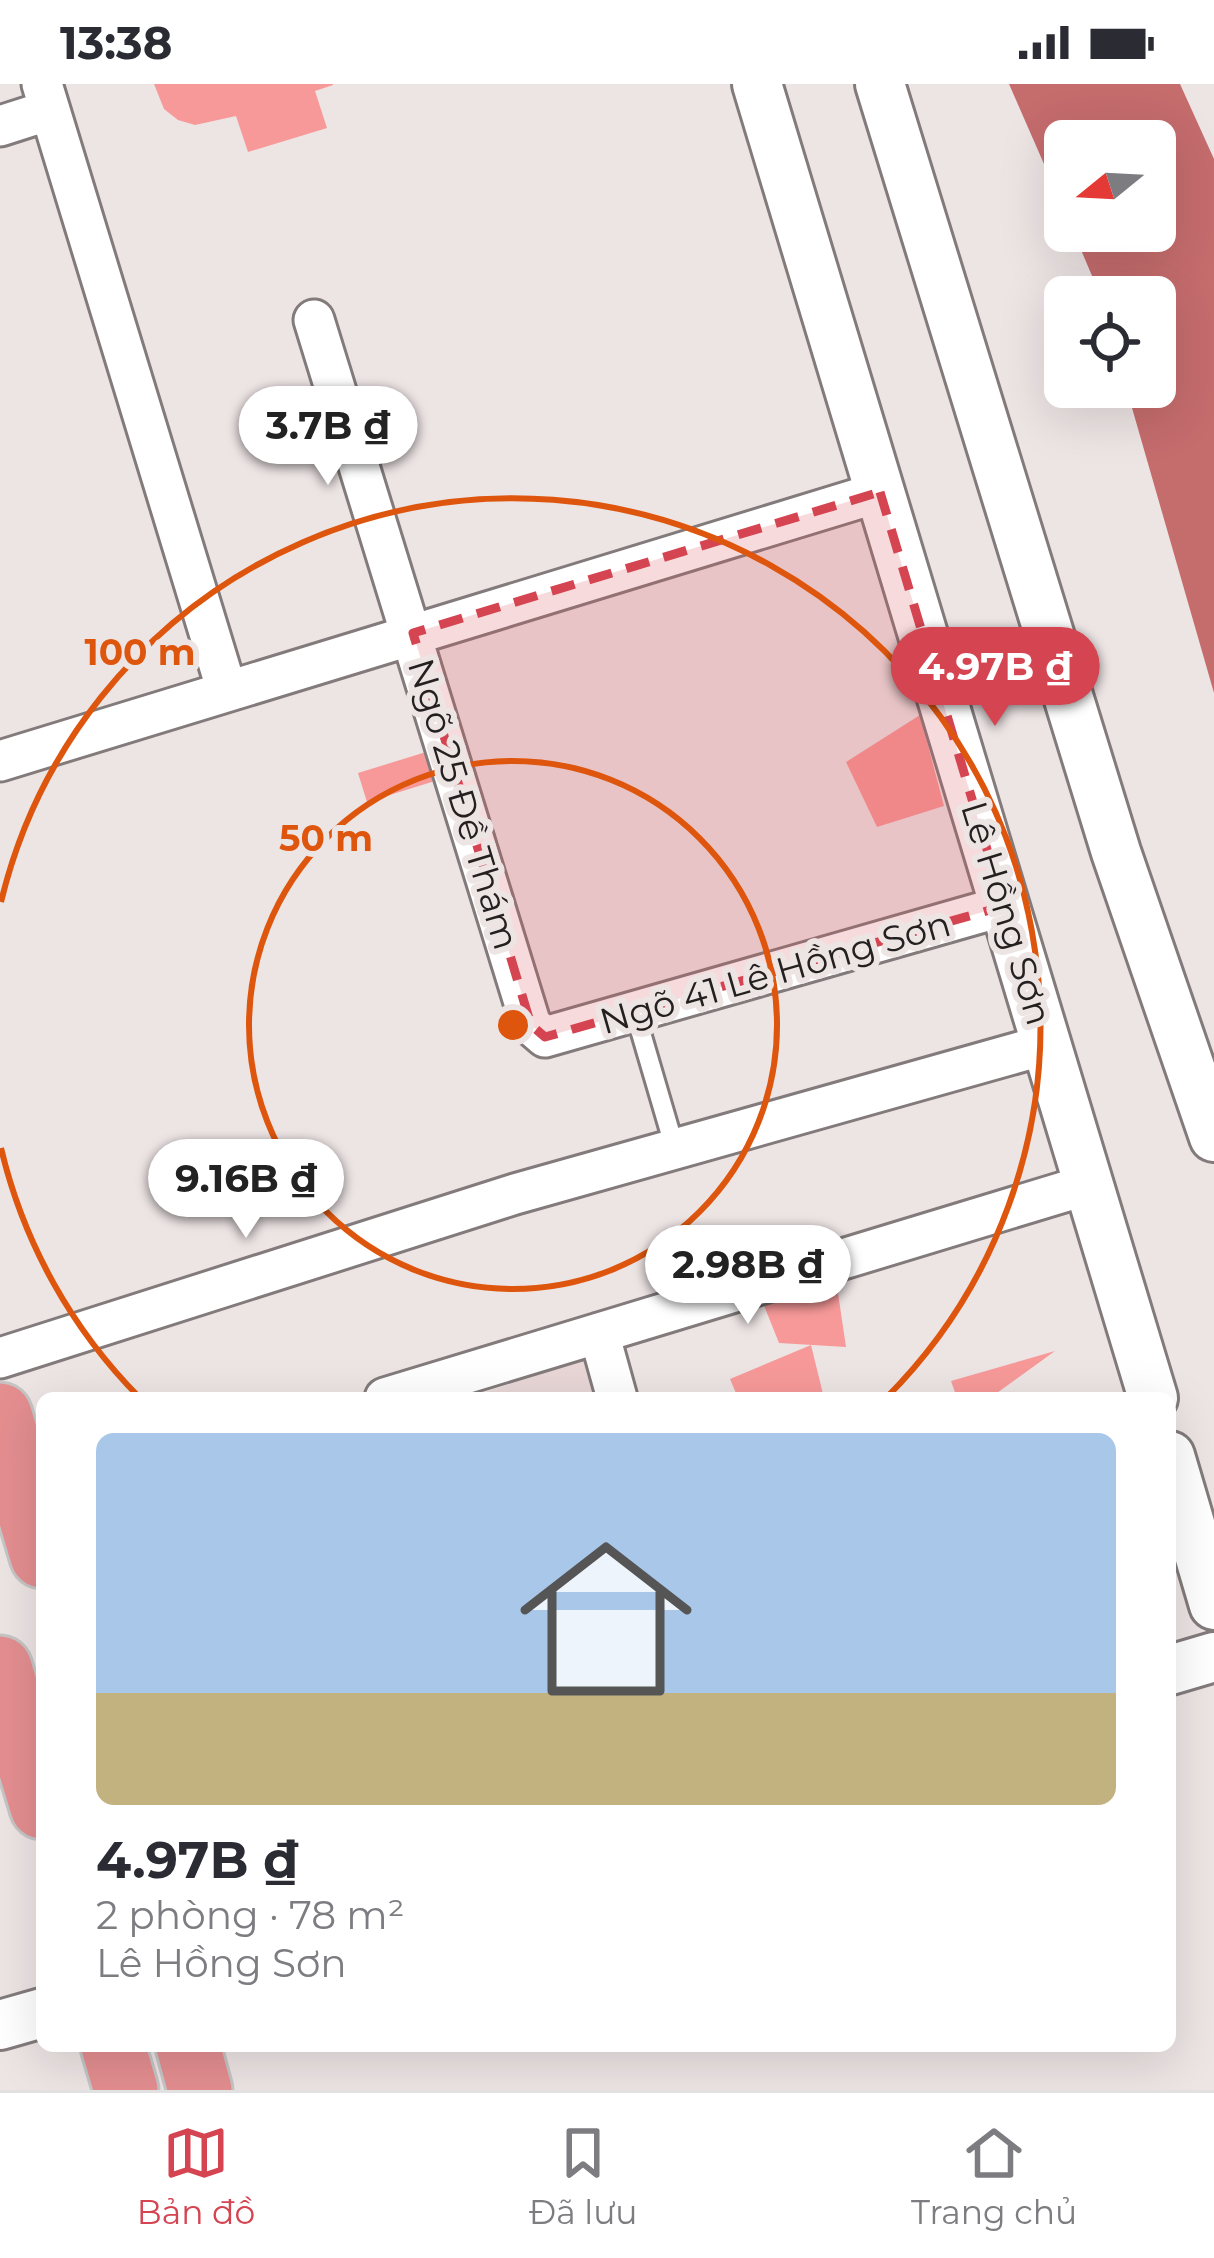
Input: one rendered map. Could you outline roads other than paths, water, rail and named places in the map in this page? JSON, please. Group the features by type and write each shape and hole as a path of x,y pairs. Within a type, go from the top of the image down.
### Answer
{"highway":[{"path":"0,1415 36,1517"},
{"path":"0,1668 36,1787"},
{"path":"115,2052 126,2090"},
{"path":"190,2052 200,2090"}],"street":[{"name":"Lê Hồng Sơn","path":"757,84 1151,1392"},
{"path":"880,84 1109,829 1214,1137"},
{"path":"0,126 46,97 227,691"},
{"name":"Ngõ 25 Đề Thám","path":"314,320 531,1025 545,1037"},
{"path":"0,760 880,492"},
{"name":"Ngõ 41 Lê Hồng Sơn","path":"545,1037 1004,906"},
{"path":"0,1358 515,1194 1048,1044"},
{"path":"406,1392 1090,1184"},
{"path":"599,1333 615,1392"},
{"path":"1176,1476 1214,1606"},
{"path":"1176,1668 1214,1657"},
{"path":"0,2025 36,2015"}],"lane":[{"path":"634,1009 675,1149"}]}
